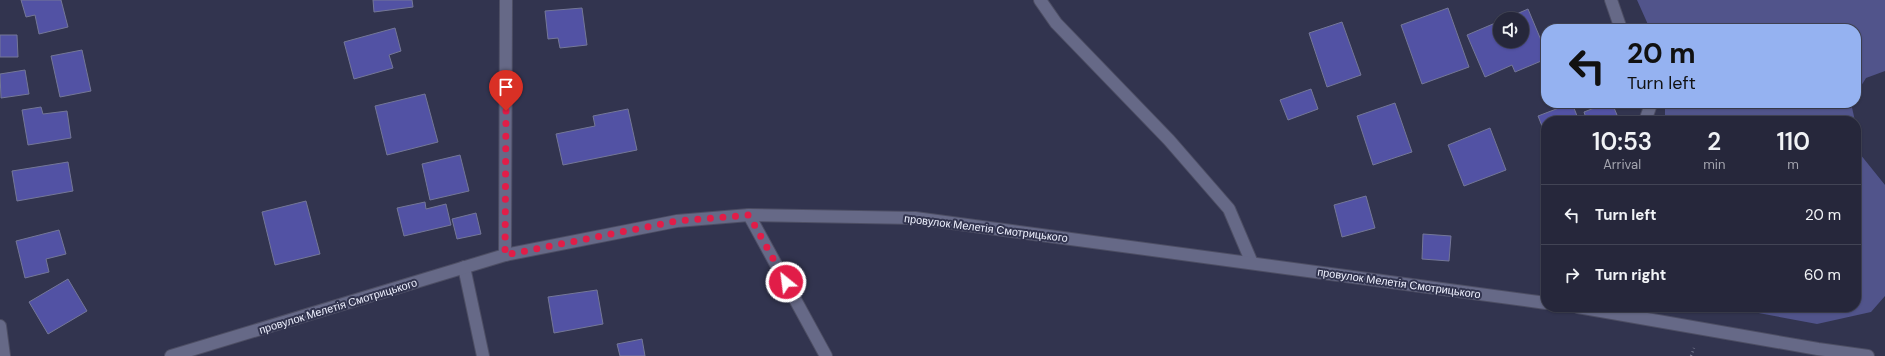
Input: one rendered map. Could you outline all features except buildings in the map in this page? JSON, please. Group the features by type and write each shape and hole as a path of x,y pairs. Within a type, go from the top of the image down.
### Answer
{"street":[{"path":"505,255 506,0"},
{"path":"1040,0 1056,23 1169,140 1228,209 1252,263"},
{"path":"1611,0 1619,24"},
{"path":"749,215 826,356"},
{"name":"провулок Мелетія Смотрицького","path":"171,356 505,255 677,221 749,215 915,218 1541,302"},
{"path":"464,267 483,356"},
{"path":"1607,312 1818,349 1868,356"},
{"path":"0,326 4,356"}],"shaded area":[{"path":"1637,0 1885,0 1885,71 1866,78 1861,86 1861,24 1648,24"},
{"path":"1665,108 1852,108 1854,116 1665,116"},
{"path":"1861,155 1885,185 1885,296 1871,312 1817,324 1753,312 1861,312"}],"route":[{"path":"506,111 505,255 677,221 749,215 786,282"}]}
